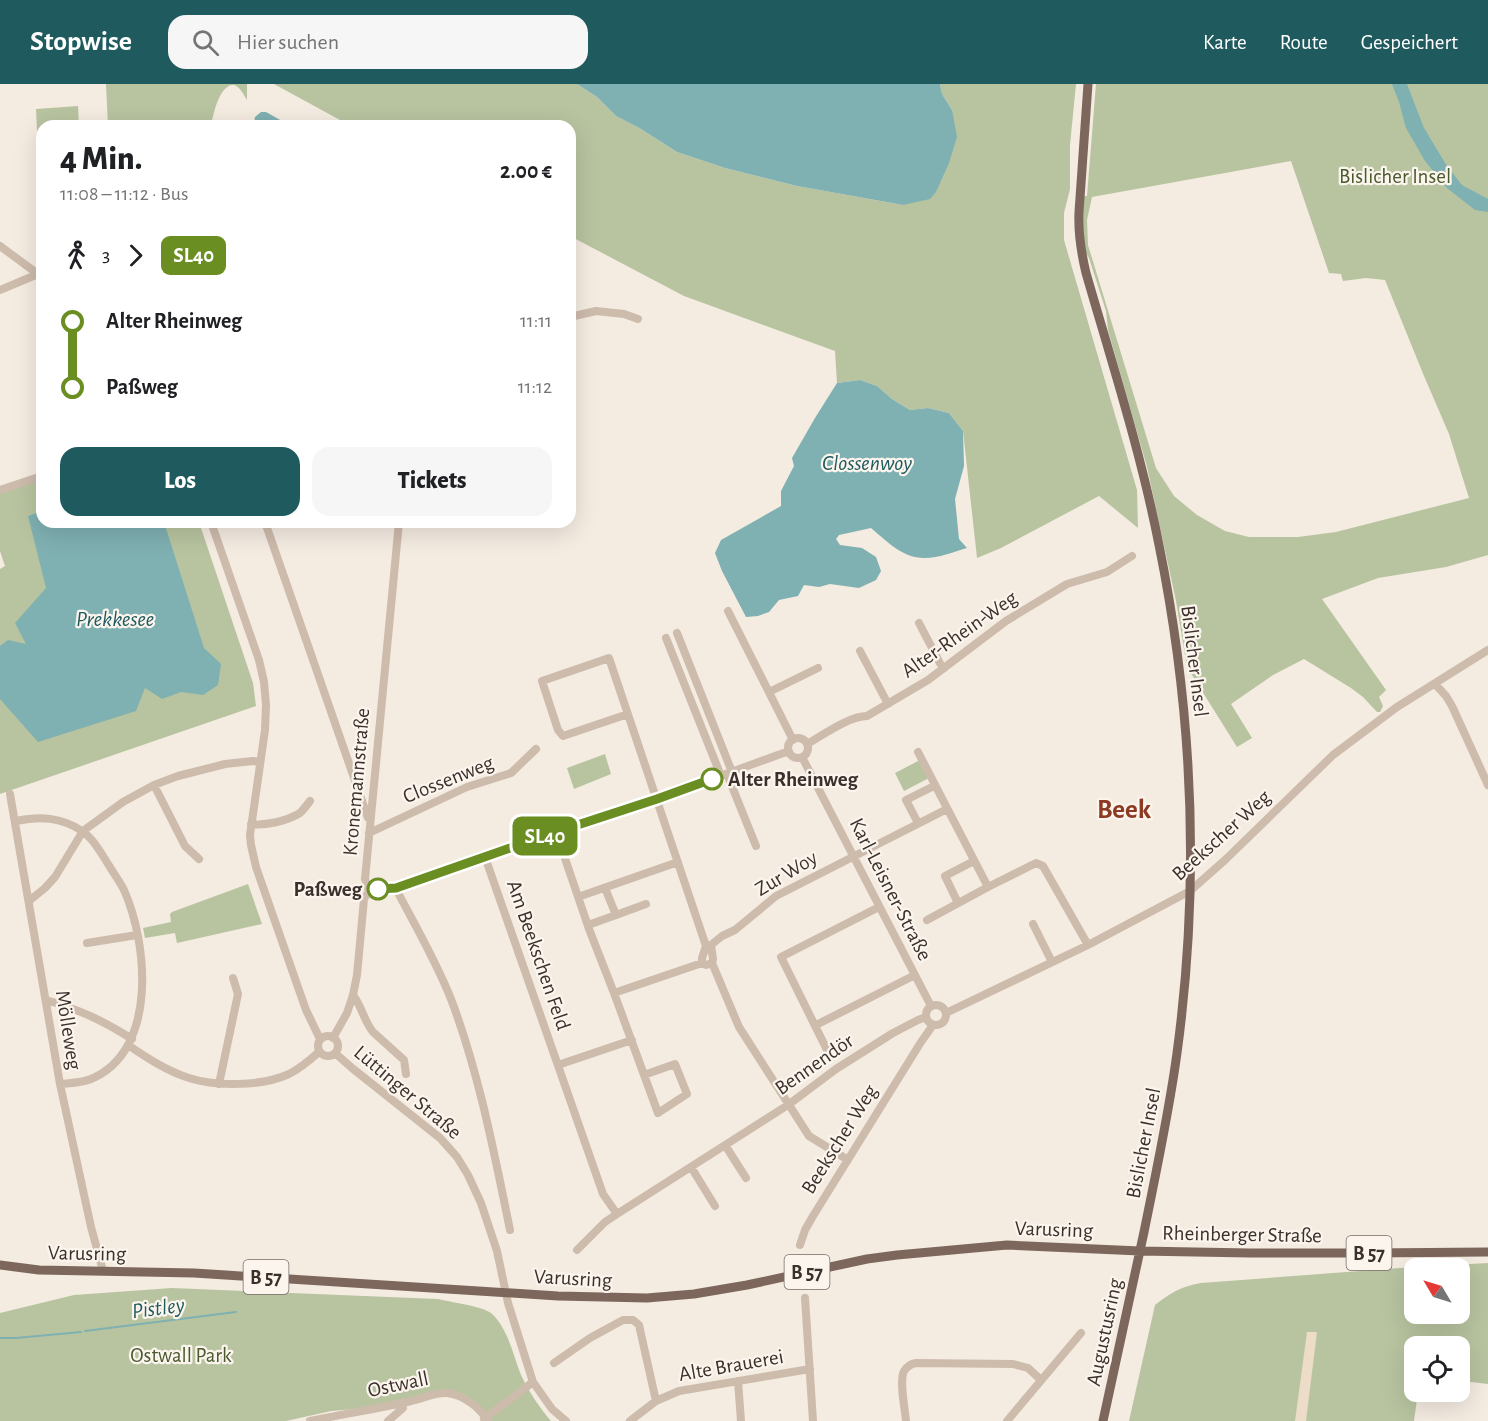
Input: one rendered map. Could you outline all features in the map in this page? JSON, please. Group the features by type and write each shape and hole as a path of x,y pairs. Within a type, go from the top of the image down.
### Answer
{"main road":[{"name":"Bislicher Insel","path":"1088,84 1078,231 1080,248 1142,469 1159,542 1179,667 1186,729 1189,790 1190,891 1186,971 1178,1051 1160,1156 1140,1251"},
{"name":"Varusring","path":"0,1265 39,1270 205,1274 569,1296 647,1298 726,1289 867,1259 908,1254 1007,1245 1140,1251"},
{"name":"Rheinberger Straße","path":"1140,1251 1488,1252"},
{"name":"Augustusring","path":"1103,1421 1140,1251"}],"street":[{"path":"0,246 36,272"},
{"path":"0,290 36,276"},
{"path":"576,316 596,311 624,314 638,319"},
{"path":"0,490 36,478"},
{"path":"213,528 259,660 264,682 265,730 251,824 251,845 256,867 306,1010 320,1039"},
{"path":"268,528 370,822"},
{"name":"Kronemannstraße","path":"333,1038 353,995 364,899 369,891 365,879 398,528"},
{"name":"Alter-Rhein-Weg","path":"807,744 852,719 867,716 928,680 1006,621 1067,584 1107,572 1132,556"},
{"path":"728,611 793,740"},
{"path":"919,623 943,669"},
{"path":"677,633 727,774"},
{"path":"666,638 727,774 756,846"},
{"name":"Beekscher Weg","path":"946,1013 1088,945 1190,891 1333,755 1397,707 1488,650"},
{"path":"860,651 888,704"},
{"path":"628,714 563,735 558,730 542,681 609,658 713,959 712,963 740,1027 808,1136 848,1160"},
{"path":"769,692 818,668"},
{"path":"1435,684 1452,706 1488,785"},
{"path":"800,738 807,744 807,753 802,757 794,757 789,751 789,744 793,740 800,738"},
{"name":"Clossenweg","path":"369,833 467,787 510,772 536,749"},
{"path":"369,891 396,888 657,799 789,751"},
{"path":"918,752 988,887"},
{"name":"Karl-Leisner-Straße","path":"802,757 931,1006"},
{"path":"29,902 55,877 83,831 123,802 154,785 178,776 225,764 260,762"},
{"path":"154,785 185,846 199,859"},
{"path":"918,823 906,800 934,786"},
{"name":"Mölleweg","path":"10,794 60,1084 91,1227 103,1271"},
{"path":"251,824 269,824 282,820 301,812 310,801"},
{"name":"Zur Woy","path":"708,946 735,930 776,896 947,809"},
{"path":"16,822 31,818 52,819 83,831 103,855 123,889 137,935 142,989 138,1020 130,1042 109,1068 91,1079 60,1084"},
{"path":"556,832 588,925 658,1113 687,1094 675,1064 644,1075"},
{"name":"Am Beekschen Feld","path":"485,857 603,1194 617,1214"},
{"path":"958,903 945,876 974,861"},
{"path":"578,897 678,862"},
{"path":"927,920 1036,863 1043,866 1088,945"},
{"path":"396,888 451,1000 485,1112 510,1230"},
{"path":"606,888 616,915"},
{"path":"588,925 646,904"},
{"path":"829,1054 781,957 879,907"},
{"path":"1033,924 1052,962"},
{"path":"87,943 137,935"},
{"path":"702,963 708,946"},
{"path":"615,993 702,963 712,963"},
{"path":"816,1025 915,975"},
{"path":"219,1084 238,994 233,978"},
{"path":"353,995 359,1002 365,1021 372,1032 404,1060 406,1074"},
{"path":"46,1000 95,1017 168,1069 188,1078 219,1084 275,1079 290,1073 319,1052"},
{"path":"931,1006 943,1007 946,1013 946,1018 939,1025 933,1025 926,1017 931,1006"},
{"name":"Bennendör","path":"577,1250 605,1222 788,1105 845,1063 892,1034 926,1017"},
{"name":"Beekscher Weg","path":"800,1245 813,1216 933,1025"},
{"name":"Lüttinger Straße","path":"326,1036 333,1038 337,1042 335,1053 331,1056 324,1056 319,1052 320,1039 326,1036"},
{"name":"Am Beekschen Feld","path":"558,1065 632,1040"},
{"name":"Lüttinger Straße","path":"335,1053 440,1138 457,1157 481,1203 497,1251 505,1292 533,1382 552,1409 566,1421"},
{"path":"724,1145 746,1178"},
{"path":"691,1167 715,1206"},
{"path":"805,1298 813,1421"},
{"path":"554,1363 590,1338 623,1320 633,1320 639,1325 656,1401"},
{"path":"1007,1421 1082,1334"},
{"path":"906,1421 902,1378 904,1371 916,1363 1013,1364 1028,1368 1041,1380"},
{"name":"Alte Brauerei","path":"630,1421 656,1401 679,1391 810,1369"},
{"path":"738,1381 741,1421"},
{"path":"485,1420 533,1382"},
{"name":"Ostwall","path":"310,1421 447,1393 460,1396 479,1408 485,1420"},
{"path":"388,1421 403,1408"}],"green space":[{"path":"106,84 247,84 247,100 234,85 224,90 212,120 108,120"},
{"path":"274,84 577,84 597,97 616,116 677,152 725,168 797,186 903,205 952,110 942,94 940,84 1076,84 1070,145 1070,189 1064,213 1064,240 1137,490 1138,528 1099,496 1001,548 977,558 963,431 949,413 928,408 910,410 877,386 860,380 837,383 835,351 684,296 576,239 576,120 340,120"},
{"name":"Bislicher Insel","path":"1096,84 1488,84 1488,555 1446,567 1378,578 1322,599 1386,690 1379,697 1383,706 1380,712 1377,712 1351,688 1304,659 1273,675 1231,704 1252,738 1237,747 1187,667 1176,601 1147,467 1108,330 1106,311 1083,245 1083,196 1087,196","holes":["1291,161 1329,273 1341,274 1343,281 1366,278 1385,280 1449,434 1469,498 1336,532 1298,537 1249,537 1225,531 1197,515 1174,496 1156,468 1088,245 1087,220 1092,197"]},
{"path":"78,106 79,120 37,120 36,109"},
{"name":"Prekkesee","path":"36,481 36,528 201,528 253,683 256,706 0,794 0,569 5,566 0,551 0,493"},
{"path":"605,754 611,774 574,789 567,768"},
{"path":"920,760 929,778 904,791 895,773"},
{"path":"248,884 262,924 177,943 175,933 145,938 143,928 171,922 172,912"},
{"path":"1488,1263 1488,1384 1470,1382 1470,1336 1404,1336 1404,1402 1417,1402 1414,1421 1129,1421 1155,1305 1171,1293 1201,1283 1404,1268 1404,1324 1470,1324 1470,1264"},
{"name":"Ostwall Park","path":"172,1288 438,1299 480,1308 491,1313 502,1326 524,1381 551,1421 488,1421 479,1408 447,1393 381,1407 331,1411 286,1421 0,1421 0,1313 74,1295"}],"shaded area":[{"path":"1307,1332 1317,1332 1306,1421 1295,1421"}],"water":[{"path":"577,84 940,84 942,94 952,110 957,137 949,163 936,192 930,199 903,205 797,186 725,168 677,152 616,116 597,97"},
{"path":"1392,84 1407,84 1424,128 1447,166 1462,185 1488,199 1488,212 1475,210 1447,188 1425,161 1406,128"},
{"path":"261,112 266,112 280,120 254,120"},
{"name":"Clossenwoy","path":"860,380 877,386 910,410 928,408 949,413 963,431 964,466 955,499 959,539 967,548 941,556 921,558 897,549 871,528 839,535 836,539 840,545 862,548 876,557 881,571 876,580 859,588 830,584 819,587 804,585 798,596 779,600 769,612 746,617 715,553 721,540 781,506 781,491 794,466 792,458 815,418 837,383"},
{"name":"Prekkesee","path":"36,513 36,528 166,528 204,648 221,664 218,685 203,695 181,692 162,699 145,688 136,711 38,742 0,699 0,646 8,640 26,644 15,623 46,588 28,516"}],"waterway":[{"name":"Pistley","path":"85,1331 236,1312"},
{"name":"Pistley","path":"0,1338 81,1332"}],"bus line":[{"name":"SL40","path":"378,889 396,888 712,779"}],"place":[{"name":"Alter Rheinweg","path":"712,779"},
{"name":"Paßweg","path":"378,889"}],"district":[{"name":"Beek","path":"1124,809"}]}
